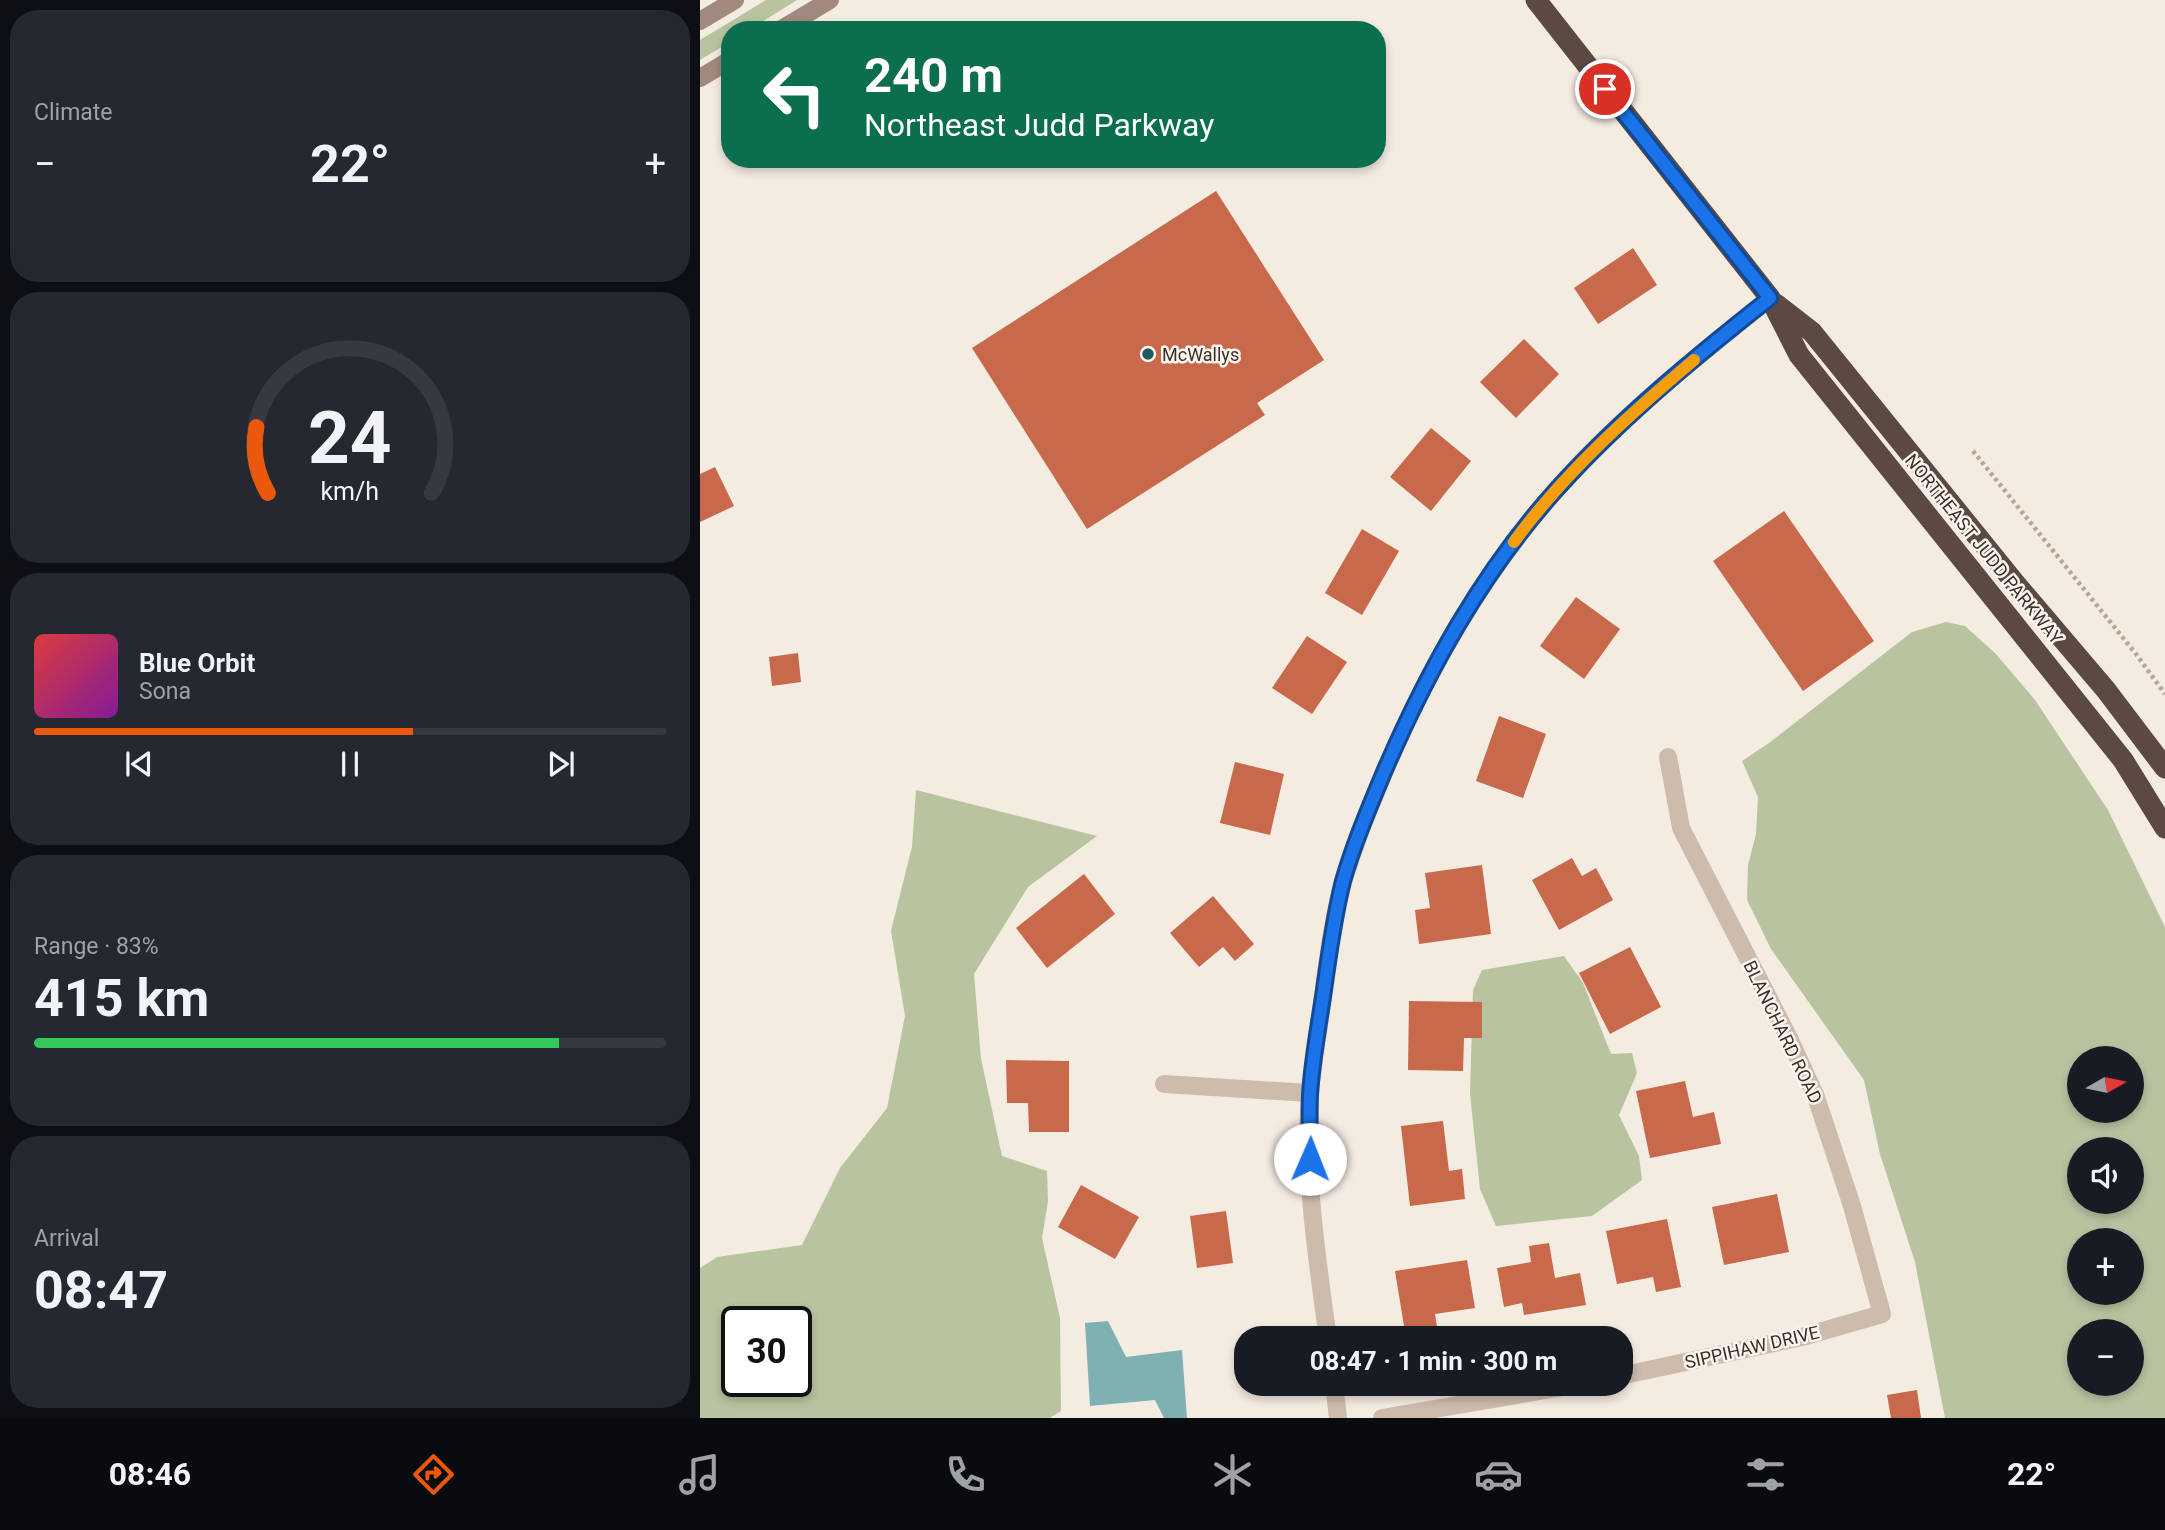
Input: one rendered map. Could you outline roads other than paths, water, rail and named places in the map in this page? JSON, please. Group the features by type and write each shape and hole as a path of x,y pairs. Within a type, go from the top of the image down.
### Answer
{"highway":[{"name":"NORTHEAST JUDD PARKWAY","path":"1536,0 1770,298 1799,355 2123,760 2165,828"},
{"name":"NORTHEAST JUDD PARKWAY","path":"1770,298 1812,332 2015,583 2106,690 2165,768"}],"main road":[{"path":"700,21 734,0"},
{"path":"795,21 830,0"},
{"path":"700,78 721,65"}],"street":[{"path":"1326,1326 1313,1221 1310,1094 1329,948 1343,881 1362,826 1408,716 1465,611 1523,529 1557,489 1607,437 1656,393 1770,298"},
{"name":"BLANCHARD ROAD","path":"1668,758 1681,828 1790,1040 1816,1097 1852,1206 1882,1314"},
{"path":"1164,1084 1310,1094"},
{"name":"SIPPIHAW DRIVE","path":"1633,1373 1802,1337 1882,1314"},
{"path":"1335,1396 1338,1418"},
{"path":"1382,1418 1510,1396"}],"water":[{"path":"1108,1321 1126,1357 1182,1350 1187,1418 1164,1418 1155,1400 1090,1406 1085,1323"}],"place":[{"name":"McWallys","path":"1148,354"}]}
